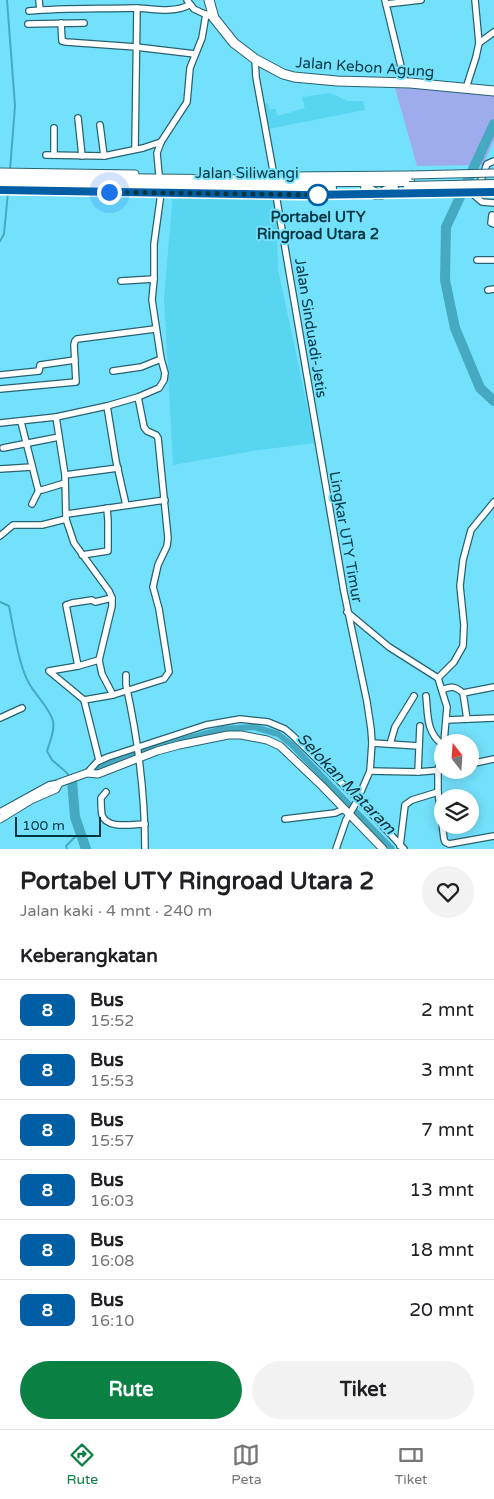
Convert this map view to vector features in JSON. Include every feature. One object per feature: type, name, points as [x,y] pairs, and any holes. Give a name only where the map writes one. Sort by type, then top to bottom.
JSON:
[{"type":"highway","name":"Jalan Siliwangi","points":[[0,178],[32,182],[366,188],[393,188],[410,184],[494,179]]},
{"type":"highway","name":"Jalan Siliwangi","points":[[0,185],[32,182],[382,178],[410,184],[494,185]]},
{"type":"highway","points":[[366,188],[379,194],[393,188]]},
{"type":"main road","name":"Jalan Kebon Agung","points":[[209,0],[210,16],[234,43],[255,59],[283,74],[294,77],[336,81],[405,83],[494,91]]},
{"type":"street","points":[[39,0],[40,10]]},
{"type":"street","points":[[129,0],[129,8]]},
{"type":"street","points":[[405,83],[386,2],[421,0]]},
{"type":"street","points":[[466,88],[479,43],[475,0]]},
{"type":"street","points":[[29,11],[129,8],[176,10],[188,2],[194,9],[210,16],[190,68],[187,102],[161,142],[157,153],[159,174]]},
{"type":"street","points":[[136,150],[137,8]]},
{"type":"street","points":[[28,24],[84,23]]},
{"type":"street","points":[[60,24],[62,41],[66,42],[136,47],[195,54]]},
{"type":"street","points":[[479,43],[494,32]]},
{"type":"street","points":[[255,59],[256,77],[274,176]]},
{"type":"street","points":[[78,118],[82,156]]},
{"type":"street","points":[[100,125],[104,156]]},
{"type":"street","points":[[54,128],[54,155]]},
{"type":"street","points":[[46,155],[104,156],[136,150],[161,142]]},
{"type":"street","points":[[494,161],[487,164],[475,196],[482,202],[494,203]]},
{"type":"street","points":[[0,172],[32,182],[161,193],[276,195],[379,194],[410,184],[494,173]]},
{"type":"street","points":[[0,190],[32,182],[159,174],[382,178]]},
{"type":"street","points":[[410,184],[494,192]]},
{"type":"street","points":[[0,423],[56,417],[107,406],[138,397],[159,388],[162,384],[165,373],[152,305],[154,247],[161,193]]},
{"type":"street","name":"Jalan Sinduadi-Jetis","points":[[276,195],[321,466]]},
{"type":"street","points":[[492,215],[491,223],[494,224]]},
{"type":"street","points":[[477,260],[494,260]]},
{"type":"street","points":[[121,281],[154,279]]},
{"type":"street","points":[[0,389],[76,382],[74,345],[77,339],[156,329]]},
{"type":"street","points":[[113,371],[141,366],[161,359]]},
{"type":"street","points":[[0,375],[39,371],[40,365],[75,360]]},
{"type":"street","points":[[84,700],[127,692],[164,679],[169,672],[159,609],[153,587],[158,565],[168,542],[165,500],[158,438],[156,434],[144,427],[138,397]]},
{"type":"street","points":[[107,406],[126,505]]},
{"type":"street","points":[[56,417],[65,475],[66,516],[74,543],[109,591],[112,598],[112,606],[99,660],[102,674],[113,695]]},
{"type":"street","points":[[21,422],[37,488],[40,490]]},
{"type":"street","points":[[3,448],[59,437]]},
{"type":"street","name":"Lingkar UTY Timur","points":[[321,466],[347,612],[367,702],[372,743],[370,771],[357,801],[348,812],[336,849]]},
{"type":"street","points":[[0,469],[32,467]]},
{"type":"street","points":[[65,475],[118,468]]},
{"type":"street","points":[[32,504],[40,490],[65,483]]},
{"type":"street","points":[[0,536],[13,525],[42,525],[66,516],[165,500]]},
{"type":"street","points":[[445,734],[447,706],[438,678],[454,662],[463,646],[464,625],[460,586],[463,560],[471,530],[492,509],[494,502]]},
{"type":"street","points":[[82,555],[108,551],[107,508]]},
{"type":"street","points":[[78,666],[66,605],[72,602],[92,600],[95,602],[112,598]]},
{"type":"street","name":"Lingkar UTY Timur","points":[[347,612],[389,647],[438,678]]},
{"type":"street","points":[[99,660],[49,671],[84,700],[99,760]]},
{"type":"street","points":[[126,675],[127,692],[138,746],[145,824],[145,849]]},
{"type":"street","points":[[442,690],[452,686],[464,693],[467,719]]},
{"type":"street","points":[[464,693],[494,687]]},
{"type":"street","points":[[390,744],[395,727],[414,696]]},
{"type":"street","points":[[426,696],[429,725],[434,736]]},
{"type":"street","points":[[0,718],[22,708]]},
{"type":"street","points":[[0,819],[59,785],[85,774],[99,760],[138,746],[220,722],[248,718],[268,722],[285,729],[401,847]]},
{"type":"street","points":[[447,720],[494,718]]},
{"type":"street","points":[[418,772],[420,726]]},
{"type":"street","points":[[85,774],[98,774],[139,757],[179,745],[228,735],[256,737],[280,746],[383,849]]},
{"type":"street","points":[[372,743],[419,746]]},
{"type":"street","points":[[479,762],[494,759]]},
{"type":"street","points":[[370,771],[434,771]]},
{"type":"street","points":[[0,812],[45,787],[59,785]]},
{"type":"street","points":[[106,792],[101,798],[104,819],[114,825],[145,824]]},
{"type":"street","points":[[401,847],[405,805],[412,800],[434,793]]},
{"type":"street","points":[[285,819],[348,812]]},
{"type":"street","points":[[443,834],[449,844],[494,836]]},
{"type":"shaded area","points":[[392,77],[494,91],[494,140],[483,165],[417,166]]},
{"type":"shaded area","points":[[330,93],[348,101],[363,101],[365,110],[268,129],[263,104],[268,103],[270,109],[275,109],[278,116],[305,108],[302,97]]},
{"type":"shaded area","points":[[173,193],[276,195],[278,269],[315,443],[253,451],[173,465],[164,298]]},
{"type":"waterway","points":[[7,0],[15,106],[10,170]]},
{"type":"waterway","points":[[494,124],[446,227],[445,280],[455,328],[480,388],[494,401]]},
{"type":"waterway","points":[[0,241],[4,234],[8,192]]},
{"type":"waterway","points":[[0,602],[9,606],[19,657],[26,677],[49,711],[53,721],[53,732],[47,751],[52,760],[69,776]]},
{"type":"waterway","name":"Selokan Mataram","points":[[89,773],[130,754],[223,729],[254,727],[278,734],[292,745],[392,849]]},
{"type":"waterway","points":[[72,781],[75,817],[86,849]]},
{"type":"waterway","points":[[67,849],[66,846],[80,832]]},
{"type":"bus line","name":"8","points":[[0,190],[304,195],[494,192]]},
{"type":"place","name":"Portabel UTY Ringroad Utara 2","points":[[318,195]]},
{"type":"route","points":[[109,192],[318,195]]}]
